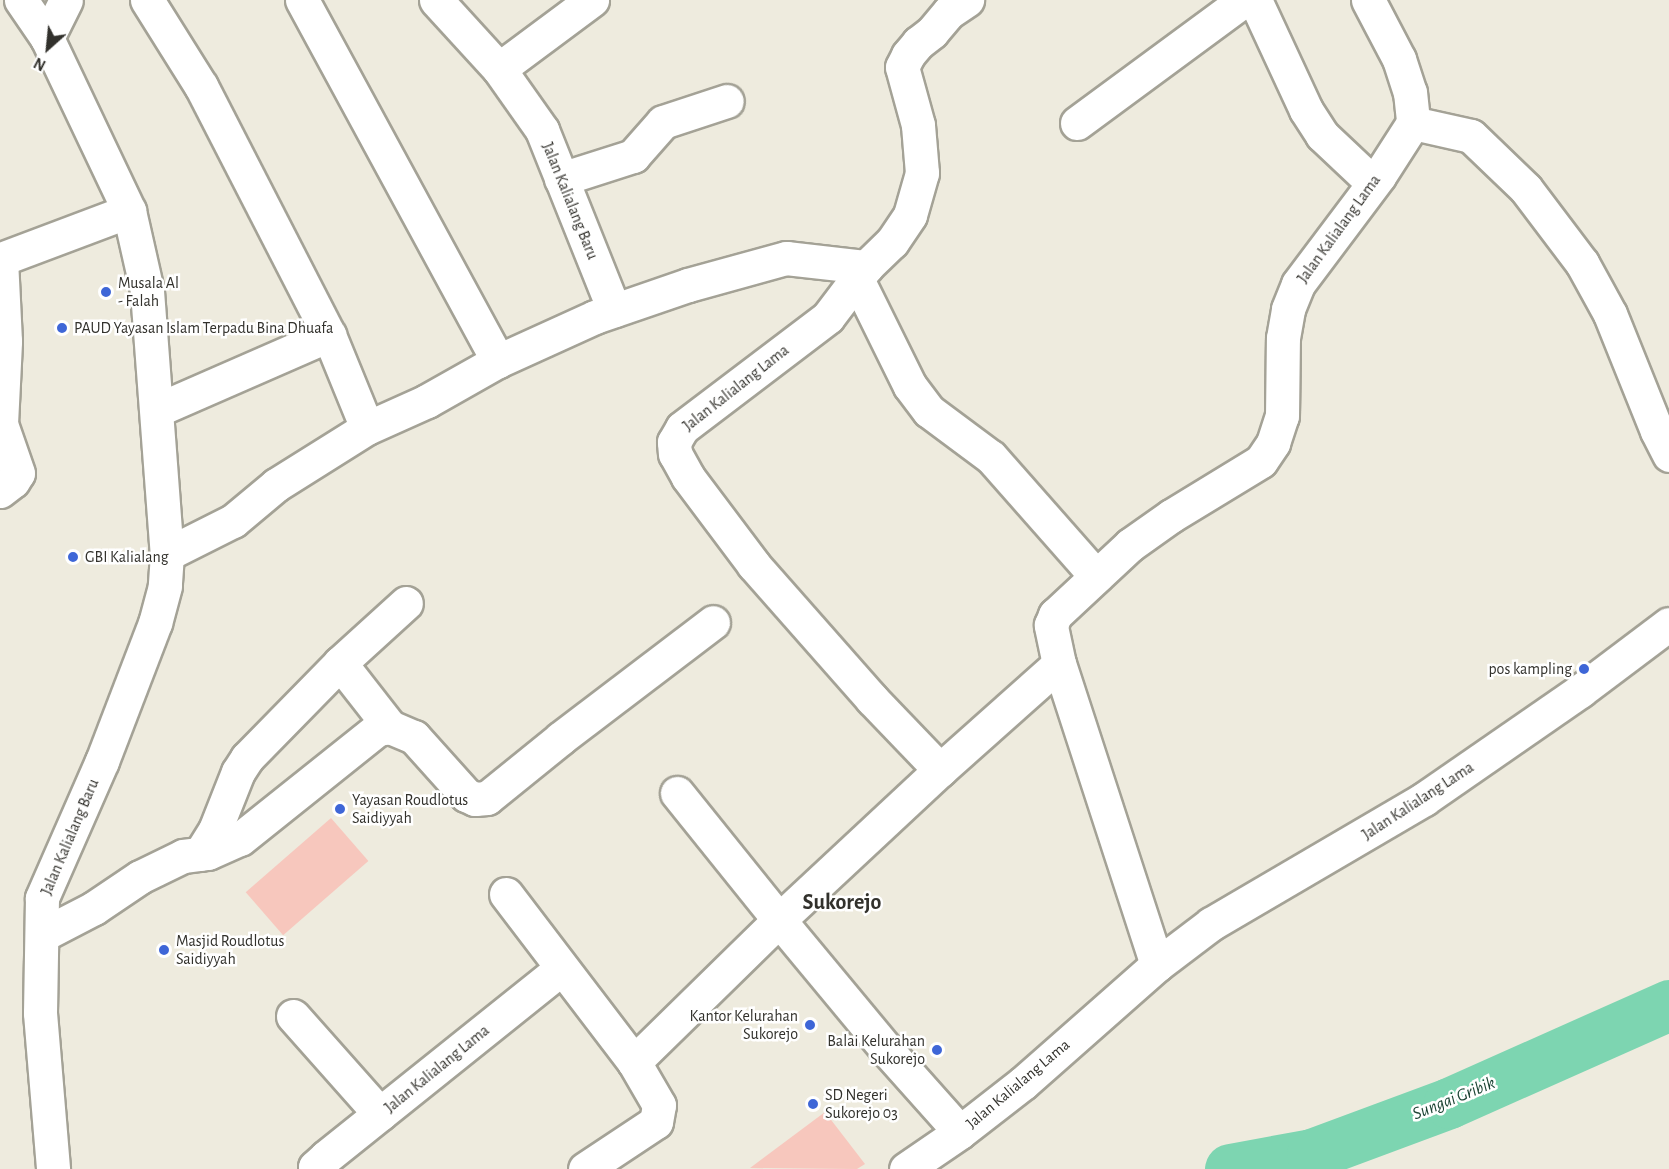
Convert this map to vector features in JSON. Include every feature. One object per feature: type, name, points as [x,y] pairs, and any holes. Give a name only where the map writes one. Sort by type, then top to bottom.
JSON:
[{"type":"street","name":"Jalan Kalialang Baru","points":[[21,0],[47,38],[129,211],[147,291],[167,554],[165,586],[155,623],[102,761],[42,898],[40,1013],[53,1169]]},
{"type":"street","points":[[47,38],[66,0]]},
{"type":"street","points":[[147,0],[201,86],[329,335],[367,428]]},
{"type":"street","points":[[302,0],[498,361]]},
{"type":"street","name":"Jalan Kalialang Baru","points":[[436,0],[499,69],[542,130],[614,310]]},
{"type":"street","points":[[499,69],[592,0]]},
{"type":"street","points":[[1077,123],[1244,0]]},
{"type":"street","points":[[1255,0],[1306,110],[1322,135],[1373,183]]},
{"type":"street","points":[[1368,0],[1399,59],[1422,124],[1471,136],[1526,189],[1582,263],[1610,314],[1665,436]]},
{"type":"street","name":"Jalan Kalialang Lama","points":[[940,770],[872,699],[754,565],[688,477],[675,454],[674,442],[682,428],[828,317],[862,274],[892,242],[910,215],[922,173],[918,125],[902,67],[908,55],[958,6]]},
{"type":"street","points":[[561,179],[633,156],[663,122],[727,101]]},
{"type":"street","name":"Jalan Kalialang Lama","points":[[1157,965],[1059,664],[1051,625],[1055,615],[1130,545],[1171,516],[1261,460],[1273,442],[1282,416],[1283,338],[1288,309],[1298,284],[1373,183],[1422,124]]},
{"type":"street","points":[[0,491],[14,481],[18,473],[1,424],[5,341],[1,260],[129,211]]},
{"type":"street","points":[[167,554],[233,521],[276,485],[367,428],[427,401],[498,361],[614,310],[688,285],[786,258],[862,274],[910,386],[929,411],[991,457],[1095,576]]},
{"type":"street","points":[[157,410],[329,335]]},
{"type":"street","points":[[200,854],[218,824],[238,772],[247,758],[339,663],[406,603]]},
{"type":"street","points":[[339,663],[390,727],[414,737],[466,795],[475,800],[487,798],[561,738],[713,622]]},
{"type":"street","name":"Jalan Kalialang Lama","points":[[906,1169],[960,1132],[1023,1083],[1157,965],[1211,924],[1376,830],[1424,799],[1580,691],[1669,624]]},
{"type":"street","points":[[634,1062],[779,921],[940,770],[1059,664]]},
{"type":"street","points":[[42,934],[94,908],[140,877],[183,856],[214,851],[240,839],[378,729],[390,727]]},
{"type":"street","name":"Jalan Kalialang Lama","points":[[677,793],[779,921],[886,1049],[960,1132]]},
{"type":"street","points":[[506,894],[634,1062],[659,1105],[656,1122],[585,1169]]},
{"type":"street","name":"Jalan Kalialang Lama","points":[[315,1168],[561,969]]},
{"type":"street","points":[[293,1016],[380,1114]]},
{"type":"shaded area","points":[[331,818],[368,861],[283,935],[246,892]]},
{"type":"shaded area","points":[[825,1112],[865,1164],[857,1169],[750,1168]]},
{"type":"waterway","name":"Sungai Gribik","points":[[1230,1169],[1312,1154],[1449,1103],[1669,1005]]},
{"type":"waterway","points":[[1312,1154],[1325,1169]]},
{"type":"place","name":"Musala Al - Falah","points":[[106,292]]},
{"type":"place","name":"PAUD Yayasan Islam Terpadu Bina Dhuafa","points":[[62,328]]},
{"type":"place","name":"GBI Kalialang","points":[[73,557]]},
{"type":"place","name":"pos kampling","points":[[1584,669]]},
{"type":"place","name":"Yayasan Roudlotus Saidiyyah","points":[[340,809]]},
{"type":"place","name":"Masjid Roudlotus Saidiyyah","points":[[164,950]]},
{"type":"place","name":"Kantor Kelurahan Sukorejo","points":[[810,1025]]},
{"type":"place","name":"Balai Kelurahan Sukorejo","points":[[937,1050]]},
{"type":"place","name":"SD Negeri Sukorejo 03","points":[[813,1104]]},
{"type":"district","name":"Sukorejo","points":[[842,903]]}]
